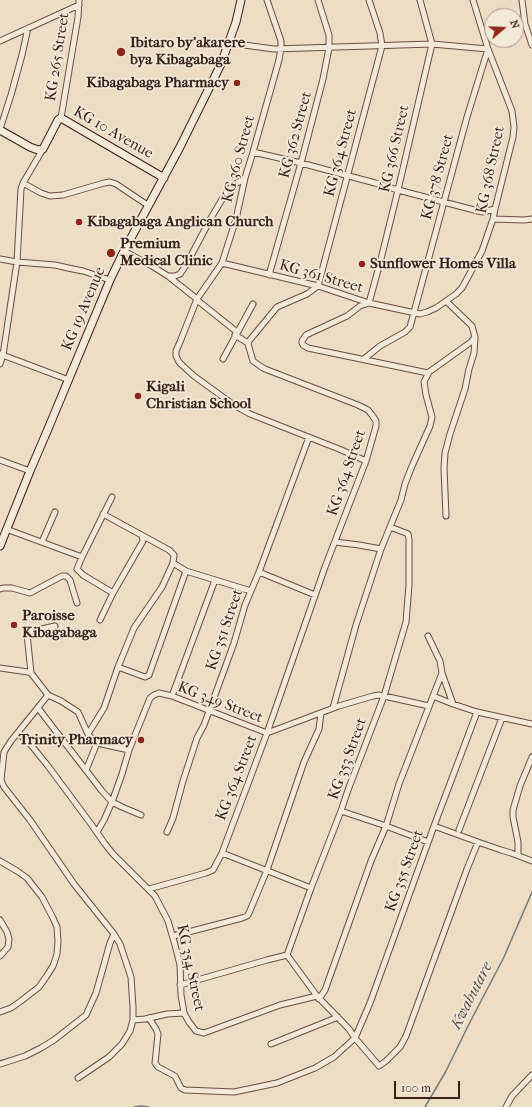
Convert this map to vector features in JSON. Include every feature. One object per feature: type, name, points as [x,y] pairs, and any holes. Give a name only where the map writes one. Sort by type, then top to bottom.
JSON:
[{"type":"main road","name":"KG 19 Avenue","points":[[0,544],[110,280],[164,178],[221,64],[242,0]]},
{"type":"main road","name":"KG 10 Avenue","points":[[42,149],[58,120],[61,118],[164,178]]},
{"type":"main road","points":[[0,130],[30,147],[38,150],[42,149]]},
{"type":"street","name":"KG 360 Street","points":[[267,0],[278,33],[281,48],[245,178],[236,219],[222,263],[197,300],[176,352],[176,356],[194,376],[250,414],[366,461]]},
{"type":"street","name":"KG 362 Street","points":[[270,274],[323,79],[329,48],[329,35],[318,0]]},
{"type":"street","name":"KG 364 Street","points":[[318,286],[382,46],[380,33],[369,0]]},
{"type":"street","name":"KG 366 Street","points":[[369,303],[398,190],[432,44],[420,0]]},
{"type":"street","name":"KG 368 Street","points":[[414,312],[420,314],[427,312],[456,294],[466,282],[482,251],[493,219],[513,137],[514,126],[512,111],[488,49],[473,0]]},
{"type":"street","points":[[522,0],[525,24],[532,45]]},
{"type":"street","points":[[0,41],[79,2]]},
{"type":"street","name":"KG 265 Street","points":[[61,118],[78,17],[79,2]]},
{"type":"street","points":[[0,130],[28,28]]},
{"type":"street","points":[[229,43],[274,49],[432,44],[488,49]]},
{"type":"street","name":"KG 378 Street","points":[[364,359],[380,346],[408,330],[467,117],[488,49]]},
{"type":"street","points":[[0,364],[17,262],[21,189],[42,149]]},
{"type":"street","points":[[253,152],[301,163],[483,212],[495,209]]},
{"type":"street","points":[[168,276],[180,274],[227,191],[245,178]]},
{"type":"street","points":[[23,183],[41,194],[50,196],[63,195],[110,182],[116,184],[149,206]]},
{"type":"street","points":[[493,219],[532,219]]},
{"type":"street","points":[[124,251],[168,276],[248,343],[278,306],[307,294],[318,286]]},
{"type":"street","points":[[0,259],[55,265],[83,271],[110,280]]},
{"type":"street","name":"KG 361 Street","points":[[222,263],[318,286],[369,303],[414,312]]},
{"type":"street","points":[[446,301],[472,326],[475,337],[474,353],[465,389],[452,427],[446,453],[444,468],[446,516]]},
{"type":"street","points":[[369,303],[360,306],[347,316],[306,336],[302,341],[303,345],[308,348],[428,373]]},
{"type":"street","points":[[223,359],[253,304]]},
{"type":"street","points":[[333,708],[356,625],[381,549],[401,500],[412,466],[430,426],[432,417],[424,382],[428,373],[471,342],[475,337]]},
{"type":"street","name":"KG 364 Street","points":[[149,889],[213,870],[222,853],[366,461],[376,426],[376,421],[368,410],[265,370],[253,360],[248,348],[248,343]]},
{"type":"street","points":[[2,354],[69,380]]},
{"type":"street","name":"KG 351 Street","points":[[167,832],[173,818],[197,738],[209,711],[251,591],[309,437]]},
{"type":"street","points":[[0,460],[30,472]]},
{"type":"street","points":[[112,497],[78,567],[79,572],[113,593]]},
{"type":"street","points":[[42,542],[55,512]]},
{"type":"street","points":[[88,734],[104,708],[118,667],[134,628],[162,587],[173,563],[174,555],[169,550],[103,514]]},
{"type":"street","name":"KG 353 Street","points":[[287,955],[384,696],[406,622],[409,585],[409,536],[406,533],[390,527]]},
{"type":"street","points":[[6,529],[82,557]]},
{"type":"street","points":[[100,620],[113,593],[143,541],[142,536]]},
{"type":"street","points":[[335,542],[381,549]]},
{"type":"street","points":[[173,563],[186,571],[251,591]]},
{"type":"street","points":[[118,667],[145,677],[149,675],[186,571]]},
{"type":"street","points":[[259,572],[316,596]]},
{"type":"street","points":[[0,589],[12,588],[30,593],[62,576],[66,576],[70,580],[77,603]]},
{"type":"street","points":[[172,696],[214,580]]},
{"type":"street","points":[[55,626],[28,632],[31,673],[48,695],[78,712],[88,734],[93,740],[97,743],[130,750],[112,802],[97,832]]},
{"type":"street","points":[[428,636],[440,660],[442,673],[453,704]]},
{"type":"street","points":[[0,668],[31,673]]},
{"type":"street","points":[[318,997],[325,990],[371,861],[386,826],[399,784],[422,728],[442,673]]},
{"type":"street","name":"KG 349 Street","points":[[130,750],[150,698],[159,693],[172,696],[267,733]]},
{"type":"street","points":[[48,695],[4,752],[1,776],[2,783],[30,820],[74,884],[114,934],[120,944],[131,977],[134,1007],[133,1020],[126,1038],[109,1057],[78,1078]]},
{"type":"street","points":[[267,733],[333,708],[379,695],[429,706]]},
{"type":"street","points":[[433,696],[477,712],[532,724]]},
{"type":"street","points":[[38,708],[112,802],[141,815]]},
{"type":"street","name":"KG 355 Street","points":[[355,1038],[370,1003],[477,712]]},
{"type":"street","points":[[173,936],[242,918],[247,916],[249,913],[267,870],[297,779],[319,728],[321,713]]},
{"type":"street","points":[[459,830],[502,718]]},
{"type":"street","name":"KG 354 Street","points":[[18,733],[31,745],[48,766],[97,832],[104,844],[155,896],[164,912],[173,936],[180,965],[180,984],[184,1013],[196,1031],[204,1033],[280,1005],[318,997]]},
{"type":"street","points":[[86,770],[97,743]]},
{"type":"street","points":[[518,855],[518,842],[513,810],[520,786],[532,757]]},
{"type":"street","points":[[341,811],[428,842]]},
{"type":"street","points":[[434,826],[532,861]]},
{"type":"street","points":[[180,984],[287,955],[318,997],[349,1029],[379,1066],[400,1047],[406,1036],[478,842]]},
{"type":"street","points":[[222,853],[312,888]]},
{"type":"street","points":[[0,861],[27,878],[42,897],[57,927],[58,941],[53,966],[39,987],[11,1008],[0,1012]]},
{"type":"street","points":[[0,920],[9,939],[8,947],[0,956]]},
{"type":"street","points":[[0,1064],[25,1056],[41,1048],[54,1040],[86,1015],[96,993],[114,934]]},
{"type":"street","points":[[133,1020],[141,1020],[167,1014],[184,1013]]},
{"type":"street","points":[[271,1044],[338,1017]]},
{"type":"street","points":[[149,1018],[158,1034],[155,1063],[158,1067],[175,1076],[181,1088],[185,1090],[234,1092],[277,1083],[315,1068],[334,1057],[355,1038]]},
{"type":"street","points":[[506,1107],[512,1096],[532,1075]]},
{"type":"waterway","name":"Kwabutare","points":[[425,1107],[446,1071],[504,957],[532,892]]},
{"type":"waterway","name":"Kwabutare","points":[[134,1107],[149,1107]]},
{"type":"place","name":"Ibitaro by'akarere bya Kibagabaga","points":[[121,52]]},
{"type":"place","name":"Kibagabaga Pharmacy","points":[[237,83]]},
{"type":"place","name":"Kibagabaga Anglican Church","points":[[79,222]]},
{"type":"place","name":"Premium Medical Clinic","points":[[111,253]]},
{"type":"place","name":"Sunflower Homes Villa","points":[[362,264]]},
{"type":"place","name":"Kigali Christian School","points":[[138,396]]},
{"type":"place","name":"Paroisse Kibagabaga","points":[[14,625]]},
{"type":"place","name":"Trinity Pharmacy","points":[[141,740]]}]
